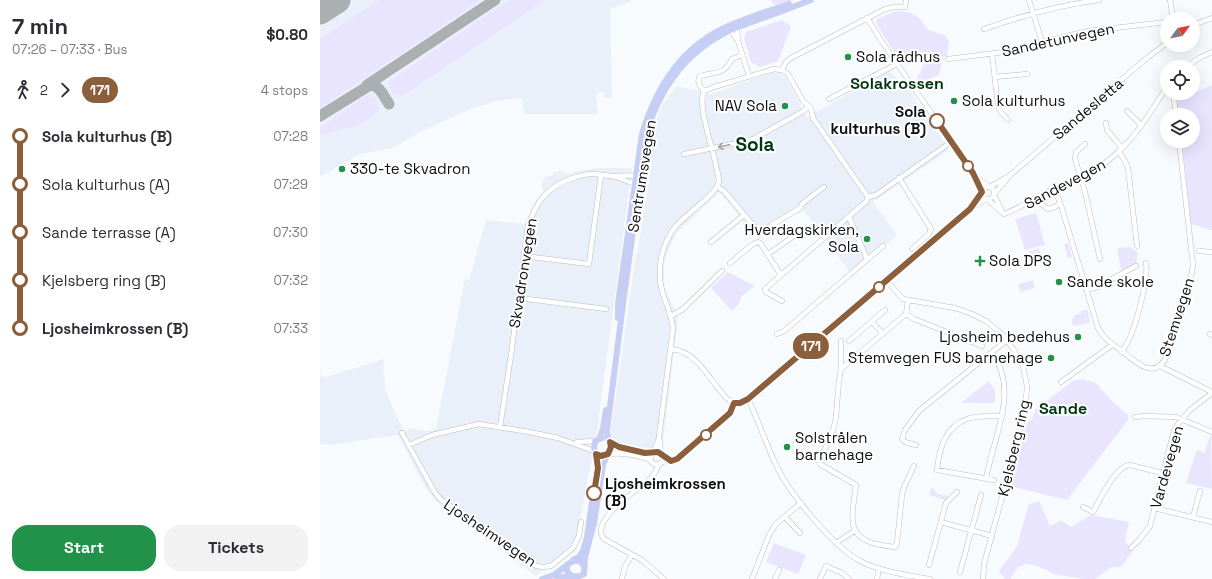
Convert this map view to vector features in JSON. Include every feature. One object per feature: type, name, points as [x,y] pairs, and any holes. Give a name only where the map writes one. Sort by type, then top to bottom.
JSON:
[{"type":"main road","name":"Sentrumsvegen","points":[[573,561],[579,557],[587,537],[598,468],[594,446],[603,429],[619,314],[618,304],[637,180],[646,135],[653,112],[663,90],[696,51],[721,34],[733,28],[802,0]]},
{"type":"main road","name":"Sentrumsvegen","points":[[733,28],[811,0]]},
{"type":"main road","name":"Sentrumsvegen","points":[[584,566],[594,523],[603,465],[611,447],[607,430],[637,180]]},
{"type":"main road","points":[[597,440],[602,438],[609,441]]},
{"type":"main road","points":[[595,452],[601,456],[608,454]]},
{"type":"main road","points":[[542,579],[554,575],[573,561],[580,561],[584,566],[584,576],[579,578],[558,577],[554,575]]},
{"type":"main road","points":[[568,565],[567,572],[574,578]]},
{"type":"street","points":[[782,70],[790,58],[889,8],[905,7],[906,0]]},
{"type":"street","points":[[1029,0],[1042,42]]},
{"type":"street","points":[[984,29],[1070,4],[1099,0]]},
{"type":"street","points":[[1170,0],[1172,12]]},
{"type":"street","points":[[867,18],[897,64],[973,173],[983,196],[1004,214]]},
{"type":"street","points":[[1200,22],[1212,18]]},
{"type":"street","name":"Sandetunvegen","points":[[948,60],[1012,51],[1088,31],[1160,23]]},
{"type":"street","points":[[733,28],[749,76]]},
{"type":"street","name":"Sandesletta","points":[[734,403],[740,403],[748,399],[970,209],[987,199],[991,199],[1009,176],[1160,48]]},
{"type":"street","points":[[1196,60],[1212,52]]},
{"type":"street","points":[[992,54],[998,105],[1000,111],[1008,120]]},
{"type":"street","points":[[704,92],[699,86],[698,82],[700,76],[723,71],[732,59],[742,55]]},
{"type":"street","points":[[829,98],[897,64]]},
{"type":"street","points":[[664,579],[646,564],[603,538],[601,533],[602,524],[620,504],[650,479],[663,459],[660,437],[673,328],[671,316],[663,296],[660,268],[664,249],[670,235],[677,225],[717,187],[719,180],[705,122],[702,99],[704,92],[708,89],[749,76],[774,69],[782,70],[788,74],[801,98],[810,107],[813,118],[868,197]]},
{"type":"street","points":[[995,77],[1027,74]]},
{"type":"street","name":"Sandevegen","points":[[1004,214],[1054,189],[1095,171],[1121,150],[1160,98]]},
{"type":"street","points":[[684,154],[755,138],[810,107]]},
{"type":"street","points":[[1127,111],[1141,125]]},
{"type":"street","name":"Sandevegen","points":[[1106,123],[1107,130],[1121,150]]},
{"type":"street","points":[[868,197],[876,195],[951,142]]},
{"type":"street","points":[[1085,144],[1076,152],[1075,155],[1100,259]]},
{"type":"street","name":"Stemvegen","points":[[1054,189],[1060,202],[1098,328],[1106,340],[1136,364],[1144,368],[1155,368],[1163,363],[1167,355],[1189,290],[1193,265],[1180,148]]},
{"type":"street","points":[[1121,150],[1128,168],[1136,246]]},
{"type":"street","points":[[973,173],[993,189],[1004,214]]},
{"type":"street","name":"Skvadronvegen","points":[[500,427],[528,225],[533,211],[545,194],[558,184],[583,175],[613,176],[637,180]]},
{"type":"street","points":[[524,256],[589,264],[601,175]]},
{"type":"street","name":"Skvadronvegen","points":[[613,176],[637,180]]},
{"type":"street","name":"Sandesletta","points":[[970,209],[984,189],[1009,176]]},
{"type":"street","points":[[900,178],[931,229],[929,234],[912,249]]},
{"type":"street","points":[[717,187],[724,191],[758,231],[800,208],[824,187]]},
{"type":"street","points":[[782,301],[765,290],[866,202],[868,197]]},
{"type":"street","points":[[1032,200],[1048,209],[1055,207],[1060,202]]},
{"type":"street","points":[[711,242],[744,215]]},
{"type":"street","points":[[849,217],[867,259]]},
{"type":"street","points":[[768,254],[800,232]]},
{"type":"street","points":[[730,263],[753,244],[758,242],[768,254],[781,275]]},
{"type":"street","points":[[777,334],[784,331],[883,246]]},
{"type":"street","points":[[1199,251],[1212,252]]},
{"type":"street","points":[[1122,352],[1129,340],[1136,320],[1146,274],[1146,263]]},
{"type":"street","points":[[1086,290],[1097,287],[1136,266]]},
{"type":"street","points":[[671,316],[683,309],[722,271]]},
{"type":"street","points":[[841,369],[906,314],[908,301],[900,297],[886,280]]},
{"type":"street","points":[[519,298],[606,310]]},
{"type":"street","name":"Kjelsberg ring","points":[[908,301],[955,308],[972,314],[992,326],[1007,340],[1023,366],[1027,386],[1027,404],[984,564],[983,579]]},
{"type":"street","points":[[849,341],[885,310]]},
{"type":"street","points":[[906,314],[914,319],[982,346]]},
{"type":"street","points":[[872,322],[882,333]]},
{"type":"street","points":[[916,445],[905,442],[902,439],[905,430],[919,411],[1007,340]]},
{"type":"street","points":[[841,341],[841,369],[834,425],[819,463],[856,485],[852,518],[854,531],[864,540],[877,545],[899,546],[902,495],[904,487],[914,466]]},
{"type":"street","points":[[1061,382],[1112,345]]},
{"type":"street","points":[[608,454],[617,452],[629,454],[651,462],[660,463],[671,461],[680,457],[730,413],[734,403],[729,400],[692,357],[681,351],[671,349]]},
{"type":"street","points":[[986,479],[1005,400],[1005,386],[1001,369],[992,353]]},
{"type":"street","points":[[1162,367],[1212,393]]},
{"type":"street","name":"Vardevegen","points":[[1130,548],[1139,540],[1150,526],[1162,473],[1174,431],[1181,419],[1212,393]]},
{"type":"street","points":[[748,399],[780,472],[801,503],[836,543],[855,558],[879,569],[930,579]]},
{"type":"street","points":[[994,480],[937,470],[941,445],[947,433],[953,427],[967,419],[1001,416]]},
{"type":"street","points":[[1135,417],[1172,416],[1212,432]]},
{"type":"street","points":[[409,445],[432,435],[473,425],[484,424],[530,432],[568,441],[595,452]]},
{"type":"street","name":"Ljosheimvegen","points":[[402,433],[434,491],[440,499],[534,564],[544,567],[553,565],[573,548],[579,536],[581,522]]},
{"type":"street","points":[[655,472],[651,462],[651,455],[660,437]]},
{"type":"street","points":[[568,441],[582,442],[597,440]]},
{"type":"street","points":[[609,441],[627,450],[645,453],[658,452],[671,461]]},
{"type":"street","points":[[1083,507],[1093,512],[1112,480],[1126,466],[1130,465],[1162,473]]},
{"type":"street","points":[[1193,517],[1200,491]]},
{"type":"street","points":[[929,565],[946,503],[957,492]]},
{"type":"street","points":[[960,572],[981,495]]},
{"type":"street","points":[[752,579],[769,534],[776,524],[801,503]]},
{"type":"street","points":[[1154,508],[1212,522]]},
{"type":"street","points":[[785,517],[800,532]]},
{"type":"street","points":[[941,522],[992,536]]},
{"type":"street","points":[[836,543],[854,531]]},
{"type":"street","points":[[622,579],[625,566],[632,555]]},
{"type":"street","points":[[820,579],[826,566],[842,573],[849,579]]},
{"type":"street","points":[[877,579],[879,569]]},
{"type":"street","points":[[775,579],[779,570]]},
{"type":"shaded area","points":[[320,0],[632,0],[610,9],[612,98],[604,98],[604,92],[599,92],[596,95],[598,114],[524,114],[522,98],[496,101],[470,109],[422,131],[393,148],[360,154],[320,177]]},
{"type":"shaded area","points":[[379,0],[481,0],[320,108],[320,39]]},
{"type":"shaded area","points":[[509,0],[545,0],[400,98],[391,92],[388,82]]},
{"type":"shaded area","points":[[770,0],[795,0],[775,5]]},
{"type":"shaded area","points":[[896,11],[911,13],[921,20],[927,29],[946,36],[949,41],[947,56],[901,63],[876,23],[877,19]]},
{"type":"shaded area","points":[[782,20],[790,25],[790,30],[778,61],[760,67],[751,62],[744,39],[746,32]]},
{"type":"shaded area","points":[[942,63],[939,75],[932,78],[928,83],[919,85],[916,81],[924,64]]},
{"type":"shaded area","points":[[889,71],[910,91],[949,150],[873,202],[897,235],[852,275],[804,210],[756,236],[719,192],[677,233],[667,253],[664,263],[664,286],[678,318],[663,442],[648,449],[625,445],[610,437],[636,255],[652,162],[650,146],[651,135],[663,103],[677,86],[711,94],[768,74],[778,72],[785,77],[807,117]]},
{"type":"shaded area","points":[[1212,85],[1212,230],[1191,224],[1183,148],[1200,148],[1200,108],[1178,108],[1176,100],[1200,100],[1200,91]]},
{"type":"shaded area","points":[[369,94],[377,101],[379,111],[357,126],[320,135],[320,127]]},
{"type":"shaded area","points":[[599,168],[632,168],[597,430],[576,540],[536,576],[436,501],[425,487],[398,435],[330,445],[320,444],[320,375],[324,378],[383,359],[385,390],[404,432],[411,428],[425,431],[436,429],[464,283],[466,280],[469,280],[486,220],[526,224],[531,209],[536,200],[543,193],[541,186],[545,177],[554,174],[553,172],[561,171],[567,174]]},
{"type":"shaded area","points":[[1036,213],[1045,245],[1025,250],[1015,219]]},
{"type":"shaded area","points":[[1068,243],[1072,257],[1068,258],[1064,244]]},
{"type":"shaded area","points":[[1130,247],[1137,252],[1135,266],[1123,271],[1121,270],[1117,248]]},
{"type":"shaded area","points":[[1039,248],[1041,254],[1031,257],[1029,251]]},
{"type":"shaded area","points":[[728,272],[755,286],[742,296],[739,304],[732,311],[711,288]]},
{"type":"shaded area","points":[[1033,280],[1035,288],[1020,292],[1018,284]]},
{"type":"shaded area","points":[[1088,310],[1090,323],[1073,326],[1072,319],[1076,315],[1081,314],[1081,311]]},
{"type":"shaded area","points":[[1083,379],[1096,383],[1111,400],[1128,415],[1128,420],[1067,500],[1010,486],[1027,423],[1032,419],[1036,409],[1073,381]]},
{"type":"shaded area","points":[[988,381],[995,390],[995,403],[961,403]]},
{"type":"shaded area","points":[[1211,434],[1212,489],[1186,483],[1197,450],[1204,453]]},
{"type":"shaded area","points":[[931,488],[934,489],[936,493],[944,496],[946,495],[948,497],[945,500],[930,495]]},
{"type":"shaded area","points":[[1039,501],[1050,526],[1061,520],[1071,527],[1091,515],[1129,522],[1125,541],[1133,551],[1121,567],[1111,567],[1095,579],[1084,579],[1053,574],[1034,565],[1026,564],[1018,567],[1010,579],[1005,579],[999,571],[1017,546],[1029,504]]},
{"type":"shaded area","points":[[774,543],[806,555],[798,574],[766,562]]},
{"type":"taxiway","points":[[367,85],[495,0]]},
{"type":"taxiway","points":[[320,116],[370,85],[379,89],[389,104]]},
{"type":"runway","points":[[320,11],[337,0]]},
{"type":"bus line","name":"171","points":[[594,493],[598,468],[596,454],[604,456],[608,454],[611,450],[610,442],[627,450],[645,453],[658,452],[671,461],[677,459],[730,413],[734,403],[737,404],[748,399],[788,364],[839,323],[886,280],[970,209],[982,193],[979,183],[937,121]]},
{"type":"place","name":"Sola rådhus","points":[[848,57]]},
{"type":"place","name":"Sola kulturhus","points":[[954,101]]},
{"type":"place","name":"NAV Sola","points":[[785,106]]},
{"type":"place","name":"Sola kulturhus (B)","points":[[937,121]]},
{"type":"place","name":"330-te Skvadron","points":[[342,169]]},
{"type":"place","name":"Hverdagskirken, Sola","points":[[867,239]]},
{"type":"place","name":"Sola DPS","points":[[980,261]]},
{"type":"place","name":"Sande skole","points":[[1059,282]]},
{"type":"place","name":"Ljosheim bedehus","points":[[1078,337]]},
{"type":"place","name":"Stemvegen FUS barnehage","points":[[1051,358]]},
{"type":"place","name":"Solstrålen barnehage","points":[[787,447]]},
{"type":"place","name":"Ljosheimkrossen (B)","points":[[594,493]]},
{"type":"district","name":"Solakrossen","points":[[897,83]]},
{"type":"district","name":"Sola","points":[[755,144]]},
{"type":"district","name":"Sande","points":[[1063,408]]}]
